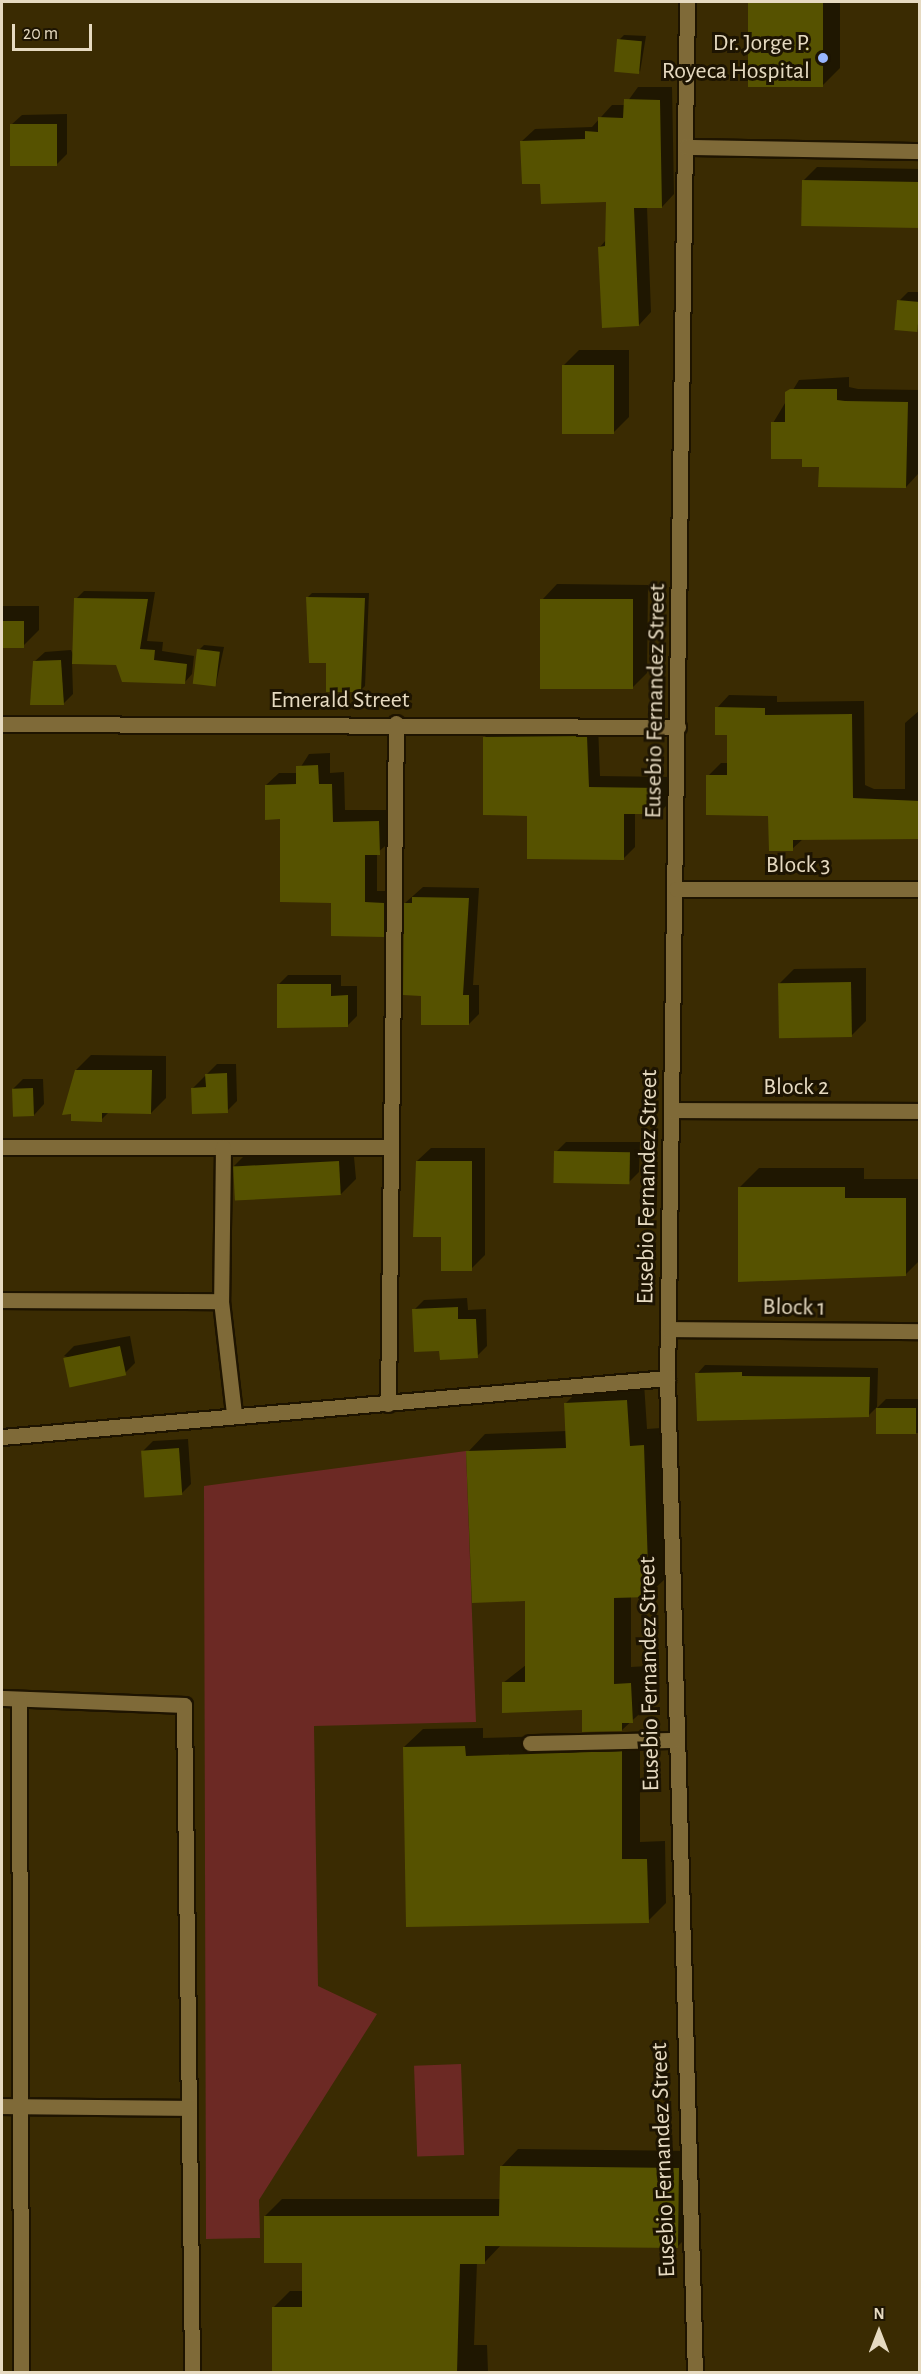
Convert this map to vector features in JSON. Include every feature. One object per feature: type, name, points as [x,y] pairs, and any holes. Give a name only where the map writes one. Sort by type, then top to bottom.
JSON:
[{"type":"street","name":"Eusebio Fernandez Street","points":[[687,2],[676,889],[667,1378],[674,1740],[695,2373]]},
{"type":"street","points":[[686,147],[920,151]]},
{"type":"street","points":[[388,1404],[388,1148],[396,723]]},
{"type":"street","name":"Emerald Street","points":[[2,724],[396,723],[678,727]]},
{"type":"street","name":"Block 3","points":[[676,889],[920,889]]},
{"type":"street","name":"Block 2","points":[[672,1110],[920,1111]]},
{"type":"street","points":[[2,1147],[388,1148]]},
{"type":"street","points":[[223,1147],[221,1301],[234,1414]]},
{"type":"street","points":[[2,1300],[221,1301]]},
{"type":"street","name":"Block 1","points":[[668,1329],[920,1331]]},
{"type":"street","points":[[2,1437],[234,1414],[388,1404],[667,1378]]},
{"type":"street","points":[[2,1698],[184,1705],[192,2373]]},
{"type":"street","points":[[19,1699],[21,2373]]},
{"type":"street","points":[[530,1743],[674,1740]]},
{"type":"street","points":[[2,2106],[189,2108]]},
{"type":"shaded area","points":[[466,1451],[476,1722],[314,1726],[318,1986],[377,2014],[259,2200],[260,2238],[206,2239],[204,1486]]},
{"type":"shaded area","points":[[461,2064],[464,2155],[417,2157],[414,2066]]},
{"type":"building","points":[[748,2],[823,2],[823,87],[748,87]]},
{"type":"building","points":[[617,39],[642,41],[639,74],[614,72]]},
{"type":"building","points":[[624,99],[660,100],[662,208],[634,208],[639,326],[602,328],[598,247],[605,246],[606,202],[541,204],[540,184],[522,184],[520,141],[585,139],[585,131],[598,132],[598,117],[623,118]]},
{"type":"building","points":[[10,124],[57,124],[57,166],[10,166]]},
{"type":"building","points":[[802,180],[920,182],[919,228],[801,226]]},
{"type":"building","points":[[897,300],[920,302],[917,332],[894,330]]},
{"type":"building","points":[[562,365],[614,365],[614,434],[562,434]]},
{"type":"building","points":[[790,389],[837,389],[837,400],[845,401],[908,402],[906,488],[818,487],[819,467],[802,467],[802,459],[771,459],[771,422],[785,422],[785,392]]},
{"type":"building","points":[[306,597],[365,598],[361,692],[326,692],[326,663],[309,663]]},
{"type":"building","points":[[74,598],[148,599],[140,649],[155,650],[154,660],[187,664],[185,684],[122,682],[116,665],[72,664]]},
{"type":"building","points":[[540,599],[633,599],[633,689],[540,689]]},
{"type":"building","points":[[2,621],[24,621],[24,648],[2,648]]},
{"type":"building","points":[[197,649],[220,652],[216,687],[193,684]]},
{"type":"building","points":[[61,660],[64,705],[30,705],[33,661]]},
{"type":"building","points":[[715,707],[765,708],[765,715],[852,714],[853,798],[920,801],[920,839],[793,840],[793,851],[769,851],[768,816],[706,815],[706,775],[727,775],[727,735],[715,735]]},
{"type":"building","points":[[587,736],[589,787],[660,788],[660,814],[624,814],[624,860],[527,859],[527,816],[483,815],[483,737]]},
{"type":"building","points":[[318,765],[319,784],[332,784],[333,822],[379,821],[380,855],[365,855],[365,902],[384,903],[384,937],[331,936],[331,903],[280,902],[280,819],[265,820],[265,785],[296,784],[296,766]]},
{"type":"building","points":[[412,897],[469,898],[463,995],[469,995],[469,1025],[421,1025],[421,996],[403,995],[404,903],[412,903]]},
{"type":"building","points":[[851,982],[852,1037],[779,1038],[778,983]]},
{"type":"building","points":[[277,984],[331,984],[331,996],[348,995],[348,1027],[277,1028]]},
{"type":"building","points":[[75,1070],[152,1070],[151,1114],[102,1113],[102,1122],[71,1121],[71,1114],[62,1115]]},
{"type":"building","points":[[227,1073],[228,1113],[192,1114],[191,1088],[206,1087],[205,1074]]},
{"type":"building","points":[[33,1088],[34,1116],[13,1117],[12,1089]]},
{"type":"building","points":[[554,1151],[630,1152],[629,1184],[553,1183]]},
{"type":"building","points":[[339,1161],[341,1195],[235,1201],[233,1167]]},
{"type":"building","points":[[416,1161],[472,1161],[472,1271],[441,1271],[441,1237],[413,1237]]},
{"type":"building","points":[[738,1187],[845,1187],[845,1198],[906,1198],[906,1276],[738,1282]]},
{"type":"building","points":[[458,1307],[458,1319],[476,1319],[478,1358],[440,1360],[439,1351],[414,1352],[412,1309]]},
{"type":"building","points":[[120,1346],[126,1375],[70,1387],[63,1358]]},
{"type":"building","points":[[742,1372],[742,1376],[870,1377],[869,1417],[697,1421],[695,1373]]},
{"type":"building","points":[[627,1400],[630,1446],[644,1445],[649,1597],[614,1598],[614,1684],[631,1683],[633,1723],[622,1723],[622,1731],[582,1732],[582,1710],[502,1713],[502,1682],[525,1682],[525,1601],[472,1603],[466,1451],[566,1448],[564,1403]]},
{"type":"building","points":[[876,1408],[916,1408],[916,1434],[876,1434]]},
{"type":"building","points":[[179,1448],[182,1495],[144,1498],[141,1451]]},
{"type":"building","points":[[465,1746],[466,1756],[622,1751],[622,1859],[647,1859],[649,1923],[406,1927],[403,1747]]},
{"type":"building","points":[[500,2166],[679,2168],[678,2248],[485,2246],[485,2264],[460,2264],[457,2373],[272,2373],[272,2307],[302,2307],[302,2263],[264,2263],[264,2216],[499,2216]]},
{"type":"place","name":"Dr. Jorge P. Royeca Hospital","points":[[823,58]]}]
